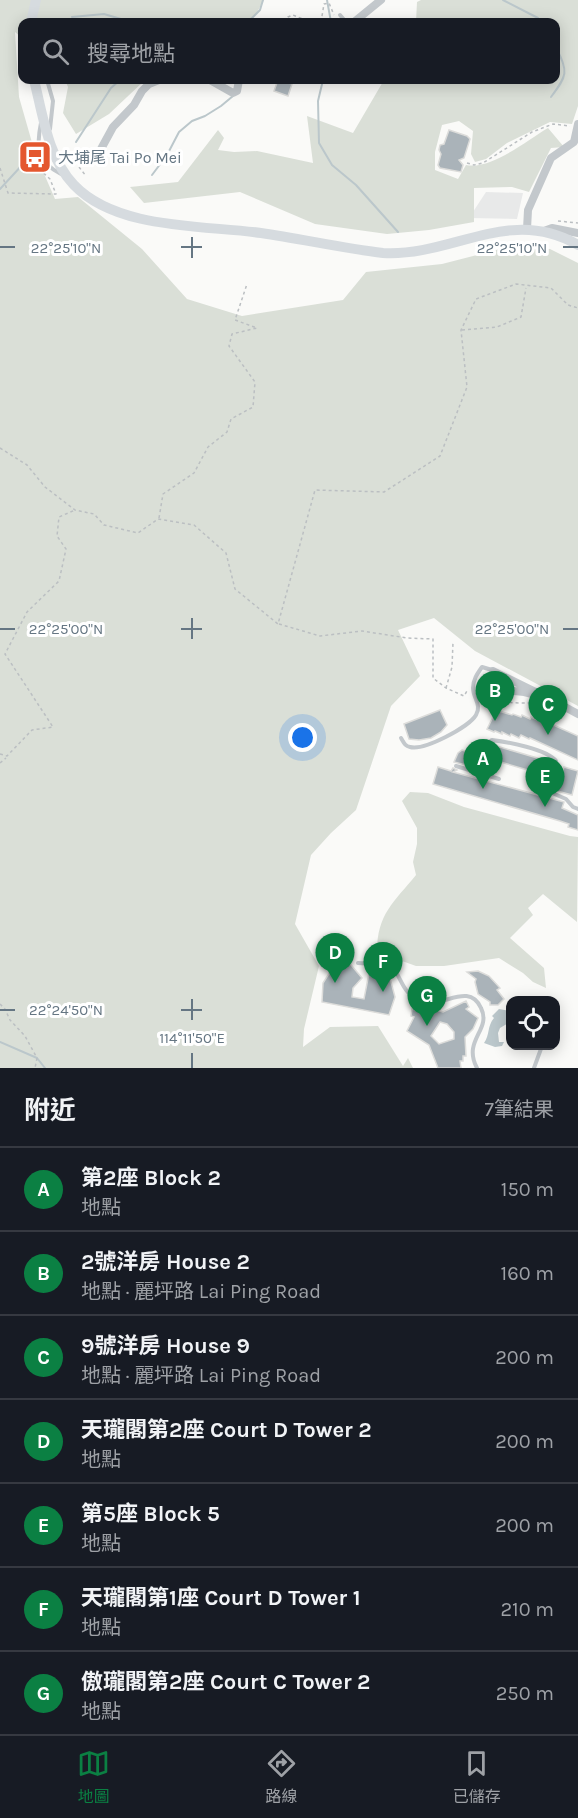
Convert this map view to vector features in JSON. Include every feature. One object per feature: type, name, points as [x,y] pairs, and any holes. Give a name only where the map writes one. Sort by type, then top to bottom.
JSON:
[{"type":"main road","points":[[32,18],[36,0]]},
{"type":"main road","points":[[35,84],[56,159],[67,177],[87,197],[136,218],[265,234],[375,252],[411,253],[499,231],[527,229],[559,236],[578,245]]},
{"type":"street","points":[[359,18],[381,0]]},
{"type":"street","points":[[56,159],[72,157],[84,159],[96,156],[113,127],[134,105],[142,91],[153,84]]},
{"type":"street","points":[[217,84],[232,93],[237,91],[238,84]]},
{"type":"street","points":[[527,229],[528,210],[546,168],[551,159],[574,142],[577,125]]},
{"type":"street","points":[[543,232],[552,228],[578,233]]},
{"type":"street","points":[[552,700],[523,692],[506,692],[497,688],[491,685],[493,671],[552,700],[578,714]]},
{"type":"lane","points":[[47,84],[53,101],[48,135]]},
{"type":"lane","points":[[43,114],[39,133],[40,154],[44,164],[67,177]]},
{"type":"lane","points":[[401,738],[405,745],[413,748],[424,747],[469,723],[478,712],[472,687],[475,678],[482,667],[493,671]]},
{"type":"lane","points":[[477,773],[487,742],[495,740],[514,744],[545,753],[556,759],[550,791]]},
{"type":"lane","points":[[456,766],[499,779]]},
{"type":"lane","points":[[530,785],[550,791],[553,795],[566,799],[578,809]]},
{"type":"lane","points":[[358,963],[391,967],[406,991],[421,1001],[440,1003],[461,995],[468,995],[478,1002],[484,1018],[473,1045],[472,1057],[477,1068]]},
{"type":"lane","points":[[534,1068],[541,1050]]},
{"type":"path","points":[[322,18],[324,4],[329,3],[333,16],[337,12],[340,15]]},
{"type":"path","points":[[467,163],[474,165],[483,163],[532,132],[553,124],[577,125]]},
{"type":"path","points":[[0,168],[8,194],[56,194],[50,179],[36,166]]},
{"type":"path","points":[[555,220],[578,223]]},
{"type":"path","points":[[0,448],[27,465],[45,487],[75,510],[94,514],[104,525],[138,533],[158,519],[163,494],[194,473],[208,447],[227,432],[231,419],[254,407],[255,382],[230,346],[232,334],[257,328],[235,320],[247,284]]},
{"type":"path","points":[[278,624],[315,490],[384,492],[440,456],[467,387],[461,330],[476,299],[516,284],[526,287],[551,288],[568,305],[578,308]]},
{"type":"path","points":[[461,330],[497,327],[521,317],[526,287]]},
{"type":"path","points":[[0,763],[32,730],[53,727],[5,654],[27,612],[59,581],[66,549],[57,536],[59,517],[75,510]]},
{"type":"path","points":[[158,519],[194,525],[226,553],[235,589],[278,624],[320,636],[362,632],[433,639],[433,678],[446,688],[464,696]]},
{"type":"path","points":[[446,688],[452,667],[453,642]]},
{"type":"path","points":[[0,754],[7,756]]},
{"type":"path","points":[[0,1004],[5,1009],[9,1020],[26,1036],[38,1058],[35,1068]]},
{"type":"shaded area","points":[[0,0],[264,0],[251,18],[18,18],[18,35],[15,32],[19,97],[35,153],[55,199],[78,197],[142,249],[187,299],[242,316],[343,300],[366,272],[442,264],[512,246],[550,249],[578,263],[578,706],[475,651],[434,618],[398,630],[420,676],[391,706],[356,810],[311,855],[295,924],[319,966],[304,1029],[303,1047],[330,1027],[378,1026],[403,1066],[408,1058],[413,1068],[0,1068]]},
{"type":"shaded area","points":[[421,0],[578,0],[578,106],[572,124],[550,122],[507,143],[486,159],[475,162],[471,154],[473,131],[459,121],[442,125],[435,152],[435,170],[458,179],[466,165],[476,165],[497,159],[548,128],[564,147],[551,148],[529,192],[512,187],[474,188],[474,222],[387,234],[315,224],[240,192],[144,203],[130,187],[178,182],[218,130],[224,138],[218,150],[257,151],[313,163],[307,116],[353,133],[382,84],[560,84],[560,18],[416,18],[417,2]]},
{"type":"shaded area","points":[[67,84],[141,84],[109,114],[76,134],[63,113]]},
{"type":"shaded area","points":[[486,192],[523,193],[517,219],[469,218]]},
{"type":"shaded area","points":[[410,792],[428,793],[464,807],[578,837],[577,922],[543,894],[528,908],[533,915],[510,938],[544,968],[546,988],[533,982],[499,958],[444,966],[416,966],[377,952],[380,928],[388,909],[416,875],[413,862],[417,844],[417,828],[402,801]]},
{"type":"shaded area","points":[[499,1009],[506,1010],[506,1024],[500,1028],[498,1033],[499,1042],[504,1042],[502,1046],[495,1047],[484,1043],[494,1018],[492,1016]]},
{"type":"building","points":[[277,84],[292,84],[288,96],[274,91]]},
{"type":"building","points":[[449,130],[470,139],[464,158],[459,160],[463,165],[461,172],[440,168],[438,165],[441,154],[440,145],[444,144]]},
{"type":"building","points":[[440,710],[447,725],[441,732],[431,738],[409,739],[404,724]]},
{"type":"building","points":[[499,711],[540,721],[540,719],[578,736],[578,760],[530,738],[521,735],[519,738],[487,729],[495,713],[498,714]]},
{"type":"building","points":[[493,745],[551,762],[548,776],[487,758]]},
{"type":"building","points":[[462,750],[478,755],[475,763],[470,766],[454,762]]},
{"type":"building","points":[[438,767],[451,771],[453,768],[457,770],[453,772],[564,802],[562,808],[578,815],[578,830],[560,821],[433,784]]},
{"type":"building","points":[[564,767],[578,771],[572,795],[557,791]]},
{"type":"building","points":[[347,960],[362,978],[353,988],[352,997],[364,999],[370,968],[374,971],[378,968],[383,969],[386,977],[390,978],[395,997],[389,1015],[322,1002],[323,983],[330,972],[336,967],[343,966]]},
{"type":"building","points":[[478,971],[489,976],[500,988],[497,990],[504,999],[498,1005],[490,1005],[490,1002],[478,994],[476,979],[467,972]]},
{"type":"building","points":[[466,1001],[469,1007],[466,1009],[478,1018],[473,1029],[465,1037],[466,1056],[463,1056],[463,1061],[460,1061],[461,1068],[438,1068],[429,1045],[407,1031],[414,1017],[411,1016],[412,1009],[420,1011],[425,1007],[443,1012]],"holes":[[[440,1022],[447,1024],[454,1032],[454,1039],[439,1044],[431,1036]]]},
{"type":"waterway","points":[[252,18],[260,10],[263,0]]},
{"type":"waterway","points":[[327,0],[330,18]]},
{"type":"waterway","points":[[503,0],[538,18]]},
{"type":"waterway","points":[[72,17],[104,14],[118,18]]},
{"type":"waterway","points":[[560,56],[564,73],[560,84]]},
{"type":"waterway","points":[[76,142],[116,84]]},
{"type":"waterway","points":[[322,84],[318,101],[319,143],[332,165],[356,185],[398,232]]},
{"type":"waterway","points":[[551,97],[560,84]]},
{"type":"waterway","points":[[152,175],[167,155],[179,132],[192,121],[205,116],[233,96]]},
{"type":"waterway","points":[[0,189],[24,163],[31,161]]},
{"type":"waterway","points":[[0,1042],[37,1058],[45,1068]]},
{"type":"place","name":"大埔尾 Tai Po Mei","points":[[35,157]]},
{"type":"place","name":"2號洋房 House 2","points":[[495,721]]},
{"type":"place","name":"9號洋房 House 9","points":[[548,735]]},
{"type":"place","name":"第2座 Block 2","points":[[483,789]]},
{"type":"place","name":"第5座 Block 5","points":[[545,807]]},
{"type":"place","name":"天瓏閣第2座 Court D Tower 2","points":[[335,983]]},
{"type":"place","name":"天瓏閣第1座 Court D Tower 1","points":[[383,992]]},
{"type":"place","name":"傲瓏閣第2座 Court C Tower 2","points":[[427,1026]]}]
